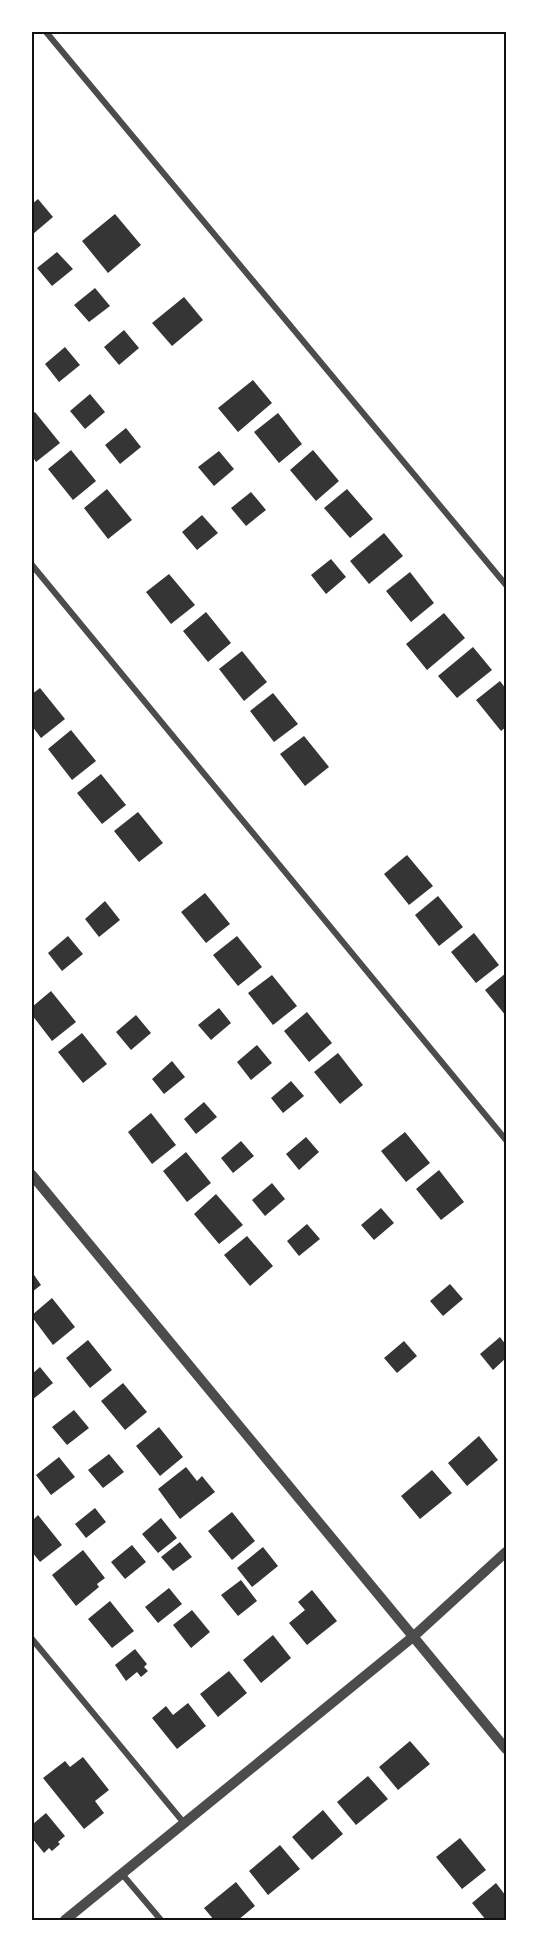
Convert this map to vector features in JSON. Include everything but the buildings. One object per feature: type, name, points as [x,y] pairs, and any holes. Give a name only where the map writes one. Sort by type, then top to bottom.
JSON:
[{"type":"street","points":[[46,32],[507,585]]},
{"type":"street","points":[[32,565],[507,1140]]},
{"type":"street","points":[[32,1175],[507,1749]]},
{"type":"street","points":[[65,1920],[414,1636],[507,1552]]},
{"type":"street","points":[[32,1639],[184,1823]]},
{"type":"street","points":[[122,1874],[161,1920]]}]
